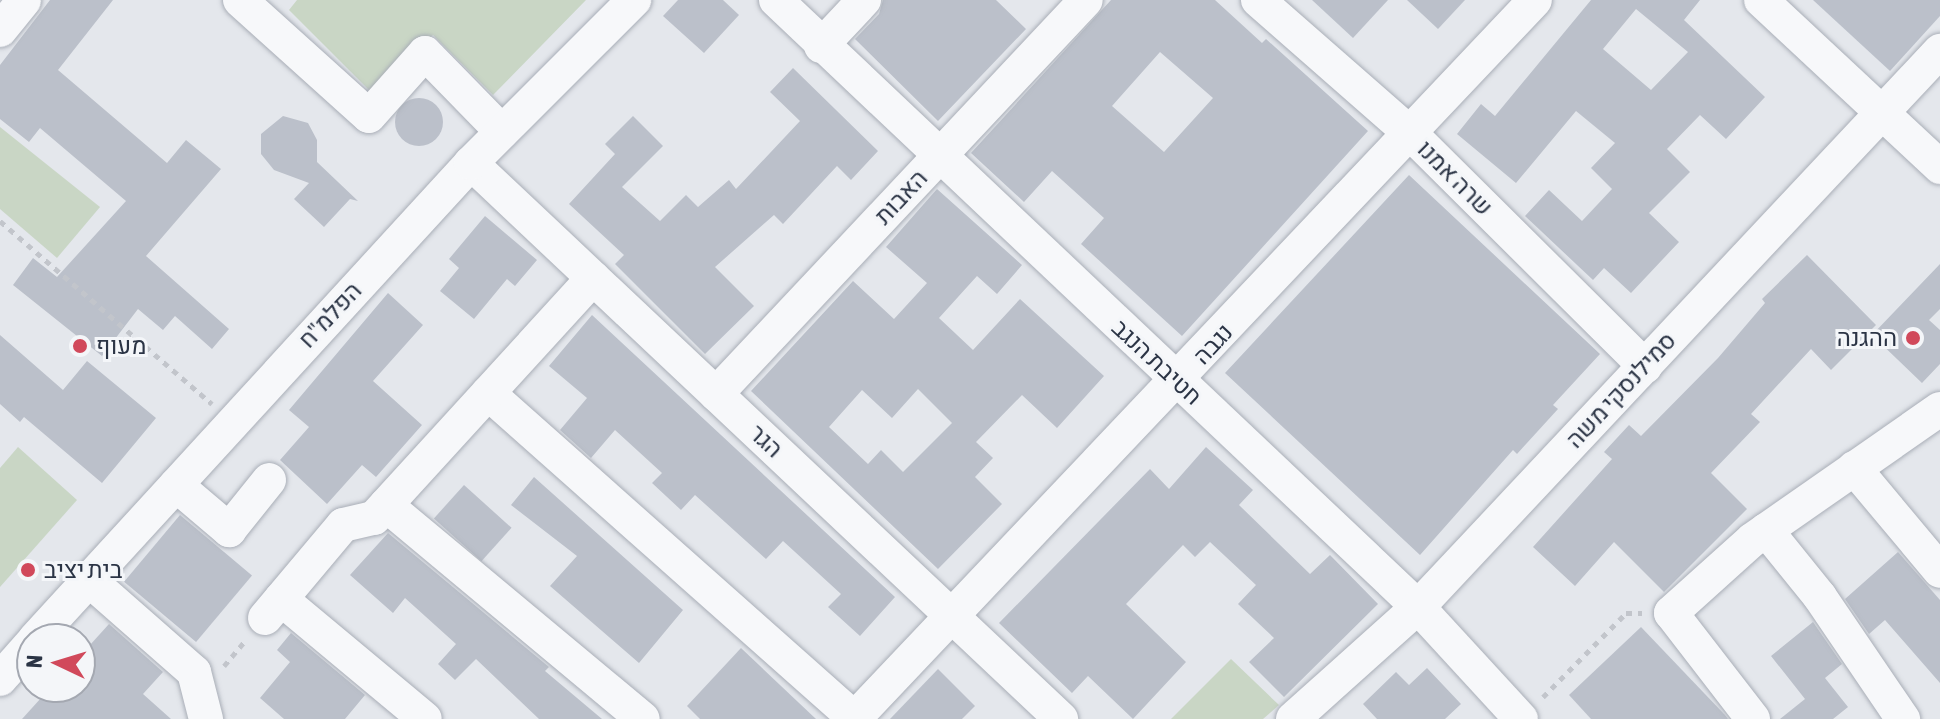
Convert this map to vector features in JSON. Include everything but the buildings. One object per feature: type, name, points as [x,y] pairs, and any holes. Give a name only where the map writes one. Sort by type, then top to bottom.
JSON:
[{"type":"street","points":[[0,30],[24,0]]},
{"type":"street","points":[[240,0],[369,116],[425,53],[502,132]]},
{"type":"street","name":"הפלמ\"ח","points":[[50,623],[231,421],[471,163],[634,0]]},
{"type":"street","points":[[821,46],[864,0]]},
{"type":"street","name":"האבות","points":[[716,394],[1086,0]]},
{"type":"street","name":"שרה אמנו","points":[[1258,0],[1411,134],[1645,366]]},
{"type":"street","name":"נגבה","points":[[854,719],[1178,382],[1535,0]]},
{"type":"street","points":[[1761,0],[1940,167]]},
{"type":"street","name":"חטיבת הנגב","points":[[775,4],[1418,607],[1521,719]]},
{"type":"street","name":"סמילנסקי משה","points":[[1301,717],[1418,607],[1940,51]]},
{"type":"street","name":"הגר","points":[[471,163],[1061,719]]},
{"type":"street","points":[[425,719],[273,608],[343,525],[374,518],[593,278]]},
{"type":"street","points":[[488,393],[854,719]]},
{"type":"street","points":[[1753,719],[1671,613],[1766,530],[1940,409]]},
{"type":"street","points":[[1854,468],[1940,571]]},
{"type":"street","points":[[176,485],[229,530],[269,480]]},
{"type":"street","points":[[386,505],[643,719]]},
{"type":"street","points":[[1766,530],[1820,597],[1903,719]]},
{"type":"street","points":[[88,579],[194,672],[203,707]]},
{"type":"street","name":"הפלמ\"ח","points":[[0,679],[16,661]]},
{"type":"path","points":[[0,221],[231,421]]},
{"type":"path","points":[[203,707],[273,608]]},
{"type":"path","points":[[1521,719],[1626,613],[1671,613]]},
{"type":"green space","points":[[297,0],[586,0],[493,95],[433,35],[373,94],[289,10]]},
{"type":"green space","points":[[0,127],[100,207],[57,258],[0,209]]},
{"type":"green space","points":[[18,447],[77,500],[0,587],[0,468]]},
{"type":"green space","points":[[1231,659],[1279,705],[1263,719],[1171,719]]},
{"type":"place","name":"ההגנה","points":[[1913,338]]},
{"type":"place","name":"מעוף","points":[[80,346]]},
{"type":"place","name":"בית יציב","points":[[28,570]]}]
